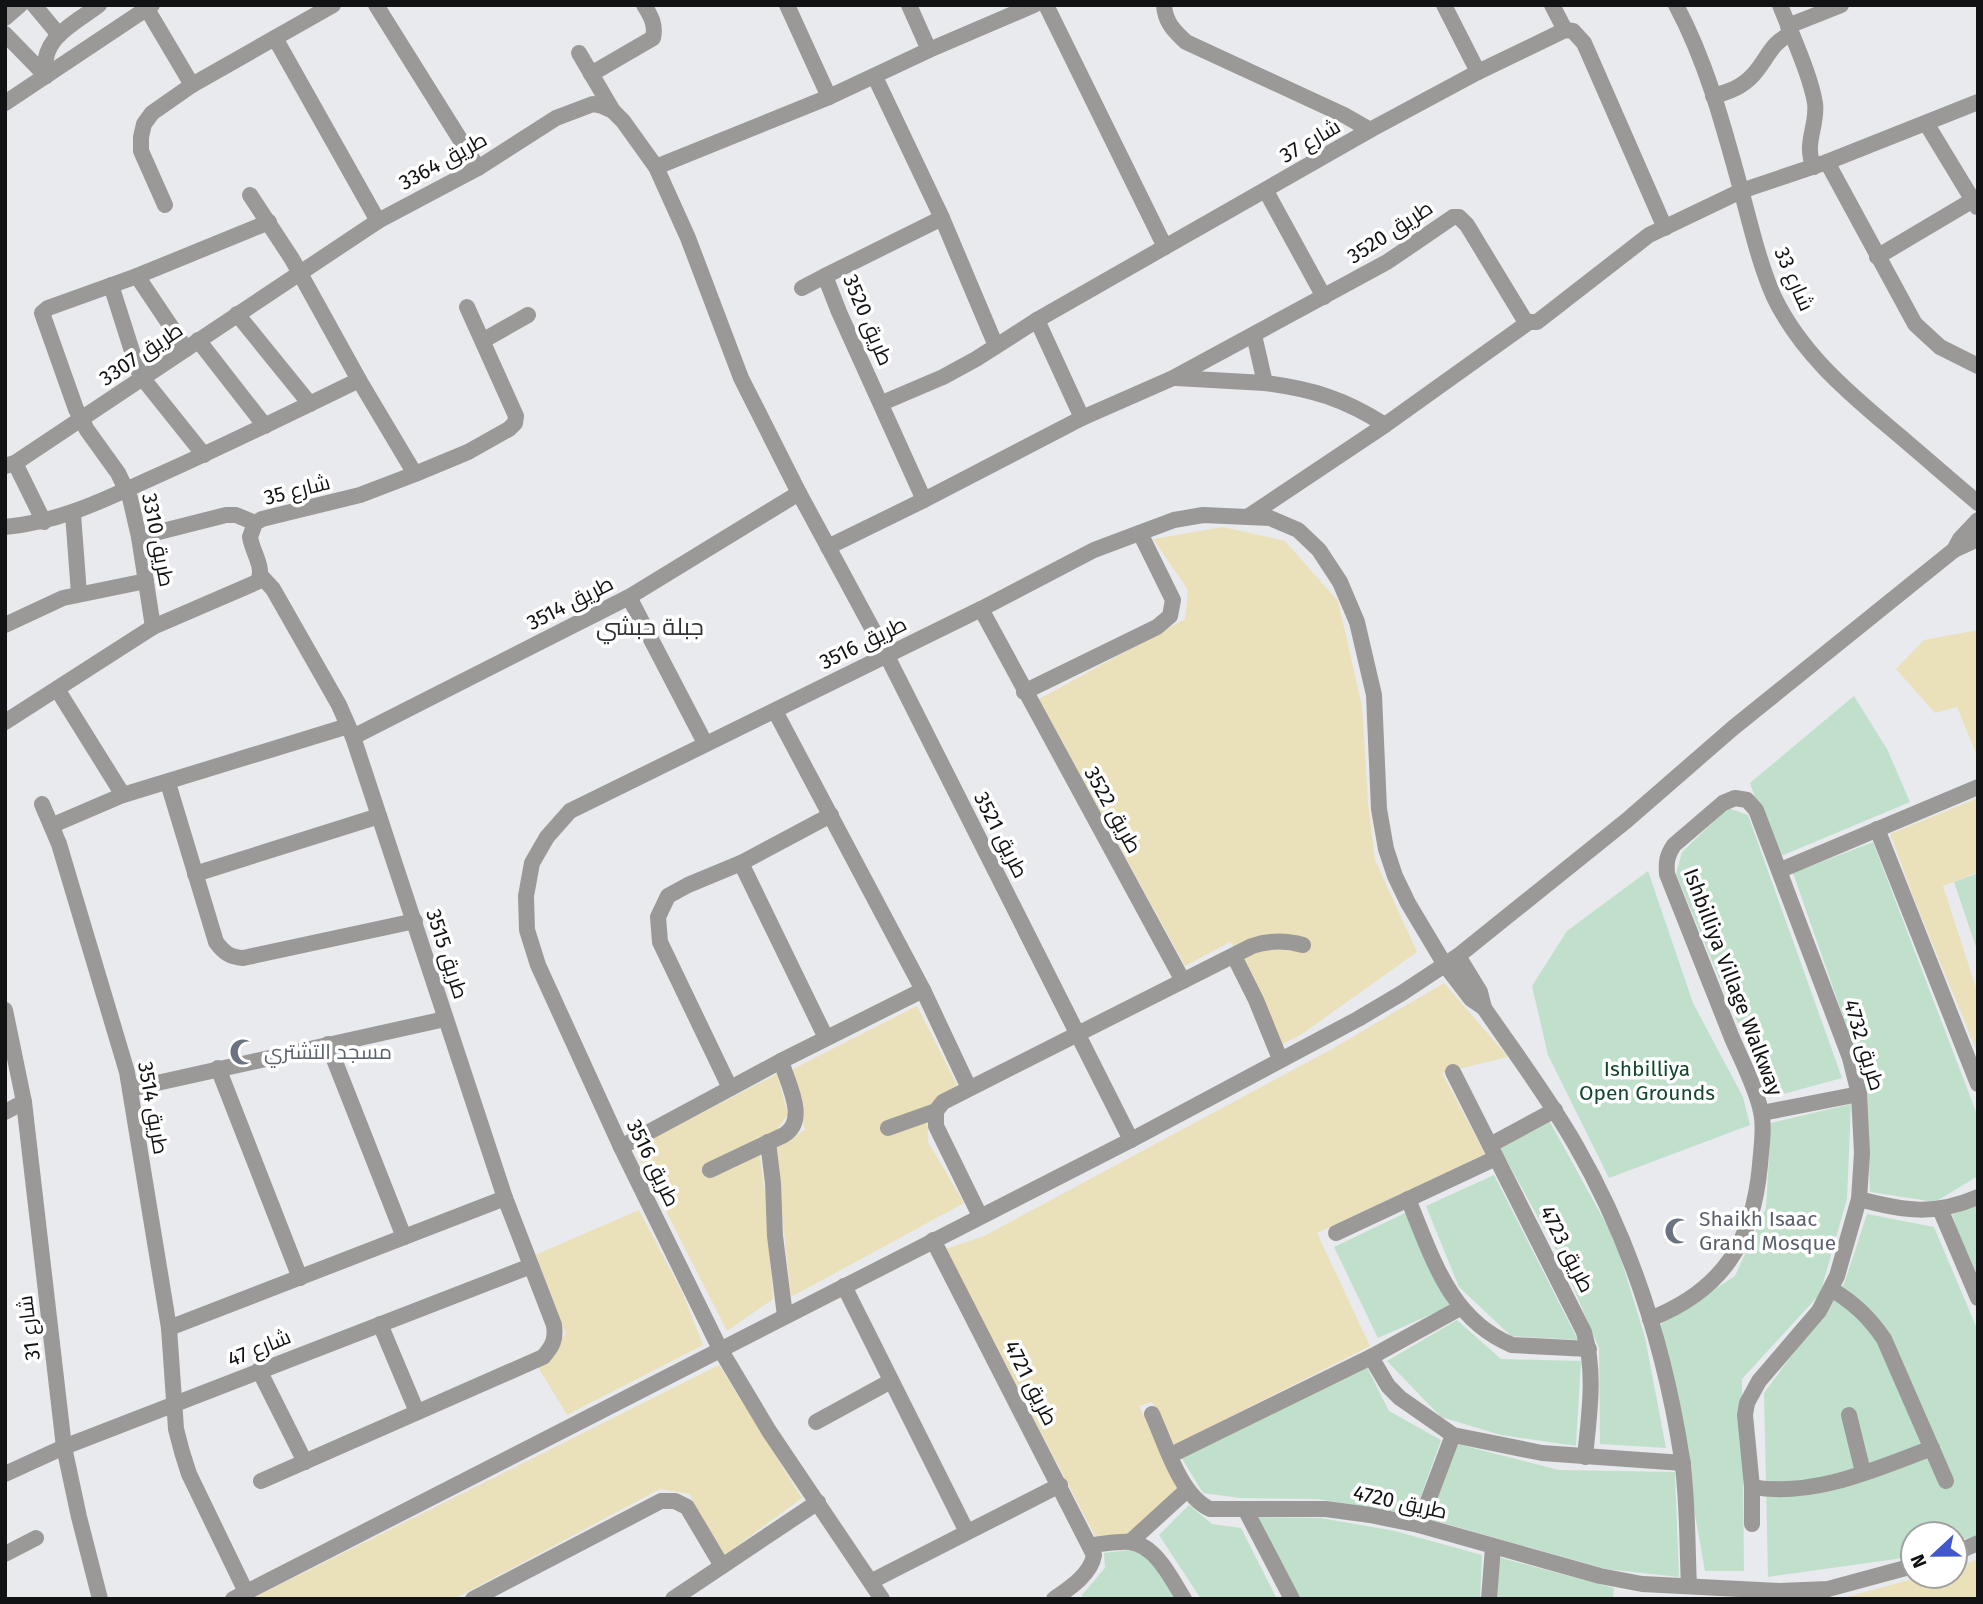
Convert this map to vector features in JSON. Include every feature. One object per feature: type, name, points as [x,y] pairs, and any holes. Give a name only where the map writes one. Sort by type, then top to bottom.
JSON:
[{"type":"street","points":[[5,18],[20,5]]},
{"type":"street","points":[[34,5],[59,35]]},
{"type":"street","points":[[46,76],[45,53],[51,43],[99,5]]},
{"type":"street","points":[[122,5],[144,10],[192,85]]},
{"type":"street","points":[[165,205],[141,151],[144,124],[152,113],[192,85],[333,5]]},
{"type":"street","points":[[376,5],[478,168]]},
{"type":"street","points":[[591,74],[653,38],[653,19],[645,5]]},
{"type":"street","points":[[787,5],[830,97]]},
{"type":"street","points":[[909,5],[929,50]]},
{"type":"street","points":[[579,53],[613,111],[656,167],[830,97],[929,50],[1034,5]]},
{"type":"street","points":[[1046,5],[1166,247]]},
{"type":"street","points":[[1164,5],[1164,13],[1172,29],[1186,42],[1370,130]]},
{"type":"street","points":[[1444,5],[1478,72]]},
{"type":"street","points":[[1552,5],[1564,30],[1573,30],[1584,43],[1665,228]]},
{"type":"street","name":"شارع 33","points":[[1676,5],[1688,28],[1713,96],[1752,232],[1774,296],[1789,324],[1813,357],[1840,385],[1978,503]]},
{"type":"street","points":[[1780,5],[1814,101],[1814,121],[1808,145],[1877,257],[1908,315],[1922,333],[1940,347],[1978,366]]},
{"type":"street","points":[[1713,96],[1735,89],[1745,82],[1761,65],[1773,46],[1790,30],[1841,5]]},
{"type":"street","points":[[5,103],[144,10]]},
{"type":"street","name":"شارع 37","points":[[882,404],[943,377],[1037,320],[1370,130],[1564,30]]},
{"type":"street","points":[[275,38],[378,221]]},
{"type":"street","points":[[7,40],[46,76]]},
{"type":"street","points":[[875,77],[942,218],[996,346]]},
{"type":"street","points":[[1248,516],[1385,425],[1529,322],[1544,318],[1632,248],[1665,228],[1741,191],[1820,165],[1978,102]]},
{"type":"street","name":"طريق 3364","points":[[299,273],[378,221],[478,168],[556,118],[593,104],[613,111]]},
{"type":"street","points":[[1877,257],[1975,204],[1926,122]]},
{"type":"street","name":"طريق 3521","points":[[656,167],[688,238],[741,378],[799,493],[886,654],[1131,1140]]},
{"type":"street","points":[[1266,191],[1324,297]]},
{"type":"street","points":[[250,195],[269,222],[415,474]]},
{"type":"street","name":"طريق 3520","points":[[828,547],[1082,418],[1174,378],[1387,262],[1448,219],[1459,217],[1467,225],[1524,319],[1529,322]]},
{"type":"street","name":"طريق 3520","points":[[924,500],[825,276],[942,218]]},
{"type":"street","points":[[204,455],[143,378],[134,361],[111,285],[269,222]]},
{"type":"street","name":"طريق 3307","points":[[10,465],[299,273]]},
{"type":"street","points":[[137,276],[192,345],[265,426]]},
{"type":"street","points":[[802,288],[825,276]]},
{"type":"street","name":"طريق 3310","points":[[111,285],[48,308],[42,313],[81,420],[127,489],[139,537],[153,627]]},
{"type":"street","name":"شارع 35","points":[[261,576],[250,537],[255,523],[269,517],[360,495],[415,474],[467,452],[509,429],[515,422],[516,415],[467,307]]},
{"type":"street","points":[[237,314],[310,404]]},
{"type":"street","points":[[484,340],[528,314]]},
{"type":"street","points":[[1037,320],[1082,418]]},
{"type":"street","points":[[1254,335],[1265,383]]},
{"type":"street","points":[[1174,378],[1265,383],[1302,388],[1359,408],[1385,425]]},
{"type":"street","points":[[5,527],[44,522],[73,514],[204,455],[359,380]]},
{"type":"street","points":[[10,465],[44,522]]},
{"type":"street","name":"طريق 3514","points":[[53,825],[123,795],[351,731],[629,597],[799,493]]},
{"type":"street","points":[[73,514],[79,594]]},
{"type":"street","points":[[139,537],[226,515],[236,515],[255,523]]},
{"type":"street","name":"طريق 3516","points":[[882,1599],[769,1431],[720,1349],[621,1147],[538,965],[527,930],[526,896],[532,863],[547,837],[570,811],[981,609],[1094,550],[1174,520],[1203,515],[1270,518],[1298,530],[1319,550],[1340,582],[1357,622],[1374,695],[1379,809],[1386,849],[1408,903],[1452,960],[1471,999],[1484,1008],[1555,1111]]},
{"type":"street","points":[[1954,550],[1960,538],[1978,520]]},
{"type":"street","points":[[1024,692],[1157,627],[1170,616],[1173,600],[1140,533]]},
{"type":"street","points":[[240,1596],[1131,1140],[1358,1019],[1452,960],[1626,821],[1842,638],[1954,550],[1978,539]]},
{"type":"street","points":[[5,722],[153,627],[254,584],[261,576]]},
{"type":"street","name":"طريق 3515","points":[[261,576],[273,589],[351,731],[505,1198],[554,1325],[556,1337],[552,1348],[543,1357],[417,1412]]},
{"type":"street","points":[[5,625],[47,604],[79,594],[146,581]]},
{"type":"street","points":[[629,597],[705,743]]},
{"type":"street","name":"طريق 3522","points":[[981,609],[1183,981]]},
{"type":"street","points":[[57,689],[123,795]]},
{"type":"street","points":[[775,710],[923,990],[969,1088]]},
{"type":"street","points":[[168,783],[216,942],[232,957],[243,958],[415,921]]},
{"type":"street","points":[[1781,870],[1978,786]]},
{"type":"street","name":"Ishbilliya Village Walkway","points":[[1650,1319],[1675,1309],[1717,1278],[1733,1256],[1749,1224],[1758,1186],[1762,1112],[1667,874],[1666,864],[1674,845],[1723,803],[1735,798],[1747,800],[1756,810]]},
{"type":"street","name":"طريق 3514","points":[[42,804],[53,825],[123,1055],[169,1328],[176,1429],[189,1474],[240,1596]]},
{"type":"street","name":"طريق 4732","points":[[1752,1524],[1752,1488],[1745,1415],[1747,1403],[1759,1381],[1805,1330],[1831,1289],[1859,1199],[1862,1153],[1859,1094],[1850,1058],[1781,870],[1756,810]]},
{"type":"street","points":[[730,1088],[660,942],[658,917],[668,896],[741,863],[831,815]]},
{"type":"street","points":[[195,874],[379,816]]},
{"type":"street","points":[[1877,829],[1978,1084]]},
{"type":"street","points":[[741,863],[826,1038]]},
{"type":"street","points":[[888,1128],[936,1111],[943,1102],[969,1088],[1252,946],[1268,941],[1287,941],[1303,945]]},
{"type":"street","points":[[1234,956],[1256,1000],[1280,1059]]},
{"type":"street","points":[[621,1147],[780,1061],[923,990]]},
{"type":"street","name":"شارع 31","points":[[5,1010],[24,1102],[64,1447],[100,1599]]},
{"type":"street","points":[[130,1089],[445,1018]]},
{"type":"street","points":[[328,1044],[404,1237]]},
{"type":"street","points":[[710,1170],[790,1131],[797,1113],[780,1061]]},
{"type":"street","points":[[218,1068],[300,1278]]},
{"type":"street","name":"طريق 4723","points":[[1453,1072],[1578,1316],[1589,1349],[1592,1381],[1585,1457]]},
{"type":"street","name":"Ishbilliya Village Walkway","points":[[1762,1112],[1859,1094]]},
{"type":"street","points":[[5,1112],[24,1102]]},
{"type":"street","points":[[936,1111],[936,1126],[980,1216]]},
{"type":"street","points":[[1336,1233],[1408,1199],[1493,1152],[1555,1111],[1614,1220],[1650,1319],[1669,1388],[1683,1463],[1689,1586],[1779,1591],[1828,1589],[1899,1570]]},
{"type":"street","points":[[768,1142],[775,1236],[785,1316]]},
{"type":"street","points":[[1859,1199],[1908,1210],[1940,1209],[1978,1197]]},
{"type":"street","points":[[169,1328],[505,1198]]},
{"type":"street","points":[[1408,1199],[1437,1269],[1460,1308],[1512,1345],[1589,1349]]},
{"type":"street","points":[[1940,1209],[1978,1298]]},
{"type":"street","name":"طريق 4721","points":[[933,1240],[1090,1545]]},
{"type":"street","name":"شارع 47","points":[[5,1474],[64,1447],[531,1266]]},
{"type":"street","points":[[844,1286],[967,1532]]},
{"type":"street","points":[[1831,1289],[1861,1310],[1884,1339],[1946,1481]]},
{"type":"street","points":[[1171,1455],[1371,1357],[1460,1308]]},
{"type":"street","points":[[261,1481],[417,1412],[380,1324]]},
{"type":"street","points":[[1371,1357],[1388,1386],[1400,1398],[1453,1435],[1542,1453],[1683,1463]]},
{"type":"street","points":[[259,1370],[305,1462]]},
{"type":"street","points":[[816,1422],[891,1381]]},
{"type":"street","points":[[1130,1542],[1187,1490],[1152,1414]]},
{"type":"street","points":[[1849,1415],[1863,1472]]},
{"type":"street","points":[[1419,1525],[1453,1435]]},
{"type":"street","points":[[1752,1488],[1796,1490],[1863,1472],[1932,1448]]},
{"type":"street","points":[[872,1581],[1060,1485]]},
{"type":"street","name":"طريق 4720","points":[[1187,1490],[1197,1501],[1210,1508],[1326,1509],[1370,1515],[1419,1525],[1622,1581],[1689,1586]]},
{"type":"street","points":[[473,1599],[661,1501],[674,1501],[687,1507],[722,1566]]},
{"type":"street","points":[[673,1599],[818,1502]]},
{"type":"street","points":[[1245,1509],[1292,1599]]},
{"type":"street","points":[[5,1554],[36,1538]]},
{"type":"street","points":[[1054,1599],[1073,1593],[1092,1564],[1094,1555],[1090,1545],[1130,1542],[1152,1554],[1184,1599]]},
{"type":"street","points":[[1489,1599],[1493,1547]]},
{"type":"street","points":[[1621,1599],[1622,1581]]},
{"type":"green space","points":[[1854,696],[1887,749],[1910,802],[1776,858],[1750,783]]},
{"type":"green space","points":[[1728,808],[1748,815],[1842,1078],[1769,1098],[1676,874],[1682,852]]},
{"type":"green space","points":[[1873,842],[1978,1117],[1978,1176],[1935,1202],[1870,1192],[1865,1079],[1793,873]]},
{"type":"green space","name":"Ishbilliya Open Grounds","points":[[1648,871],[1693,1003],[1743,1097],[1750,1125],[1609,1178],[1548,1055],[1532,986],[1567,931]]},
{"type":"green space","points":[[1978,873],[1978,953],[1954,882]]},
{"type":"green space","points":[[1851,1104],[1847,1199],[1820,1294],[1742,1379],[1744,1571],[1705,1571],[1661,1324],[1735,1276],[1766,1208],[1771,1123]]},
{"type":"green space","points":[[1550,1122],[1615,1240],[1645,1337],[1666,1448],[1600,1444],[1599,1348],[1562,1261],[1500,1148]]},
{"type":"green space","points":[[1494,1175],[1578,1340],[1511,1336],[1459,1287],[1426,1206]]},
{"type":"green space","points":[[1978,1201],[1978,1292],[1952,1215]]},
{"type":"green space","points":[[1407,1212],[1430,1271],[1450,1306],[1378,1338],[1334,1247]]},
{"type":"green space","points":[[1867,1214],[1934,1227],[1978,1331],[1978,1535],[1969,1538],[1969,1520],[1899,1520],[1899,1559],[1768,1577],[1764,1393],[1844,1284]]},
{"type":"green space","points":[[1457,1320],[1501,1359],[1581,1361],[1576,1446],[1501,1435],[1441,1417],[1387,1361]]},
{"type":"green space","points":[[1367,1367],[1389,1411],[1441,1440],[1414,1515],[1318,1499],[1240,1498],[1203,1493],[1181,1457]]},
{"type":"green space","points":[[1457,1444],[1559,1470],[1675,1472],[1679,1577],[1606,1569],[1429,1519]]},
{"type":"green space","points":[[1189,1505],[1212,1524],[1241,1528],[1277,1599],[1201,1599],[1159,1535]]},
{"type":"green space","points":[[1257,1517],[1321,1518],[1395,1531],[1482,1555],[1480,1599],[1298,1599]]},
{"type":"green space","points":[[1146,1548],[1175,1599],[1084,1599],[1082,1595],[1105,1568],[1104,1553]]},
{"type":"green space","points":[[1498,1557],[1614,1588],[1613,1599],[1496,1599]]},
{"type":"sand","points":[[1223,527],[1285,541],[1338,601],[1362,706],[1375,860],[1417,952],[1302,1034],[1275,1048],[1245,960],[1230,942],[1185,966],[1039,699],[1185,619],[1188,590],[1153,539]]},
{"type":"sand","points":[[1978,630],[1978,758],[1957,707],[1935,713],[1896,669],[1924,640]]},
{"type":"sand","points":[[1978,798],[1978,872],[1943,886],[1978,994],[1978,1054],[1890,834]]},
{"type":"sand","points":[[1444,983],[1508,1057],[1442,1073],[1485,1154],[1317,1233],[1370,1346],[1174,1445],[1152,1402],[1139,1406],[1178,1490],[1128,1534],[1096,1538],[945,1249],[984,1236],[1332,1049]]},
{"type":"sand","points":[[917,1006],[957,1085],[927,1107],[928,1142],[964,1203],[791,1297],[775,1147],[805,1130],[791,1070]]},
{"type":"sand","points":[[777,1074],[788,1114],[768,1142],[757,1136],[765,1194],[773,1299],[727,1331],[634,1148]]},
{"type":"sand","points":[[639,1210],[683,1294],[703,1345],[567,1415],[538,1367],[566,1334],[535,1255]]},
{"type":"sand","points":[[719,1365],[802,1498],[718,1560],[690,1494],[660,1489],[454,1599],[251,1599]]},
{"type":"sand","points":[[1978,1559],[1978,1599],[1839,1599],[1899,1583],[1899,1590],[1969,1590],[1969,1563]]},
{"type":"place","name":"مسجد التشتري","points":[[243,1052]]},
{"type":"place","name":"Shaikh Isaac Grand Mosque","points":[[1678,1231]]},
{"type":"district","name":"جبلة حبشي","points":[[650,627]]}]
